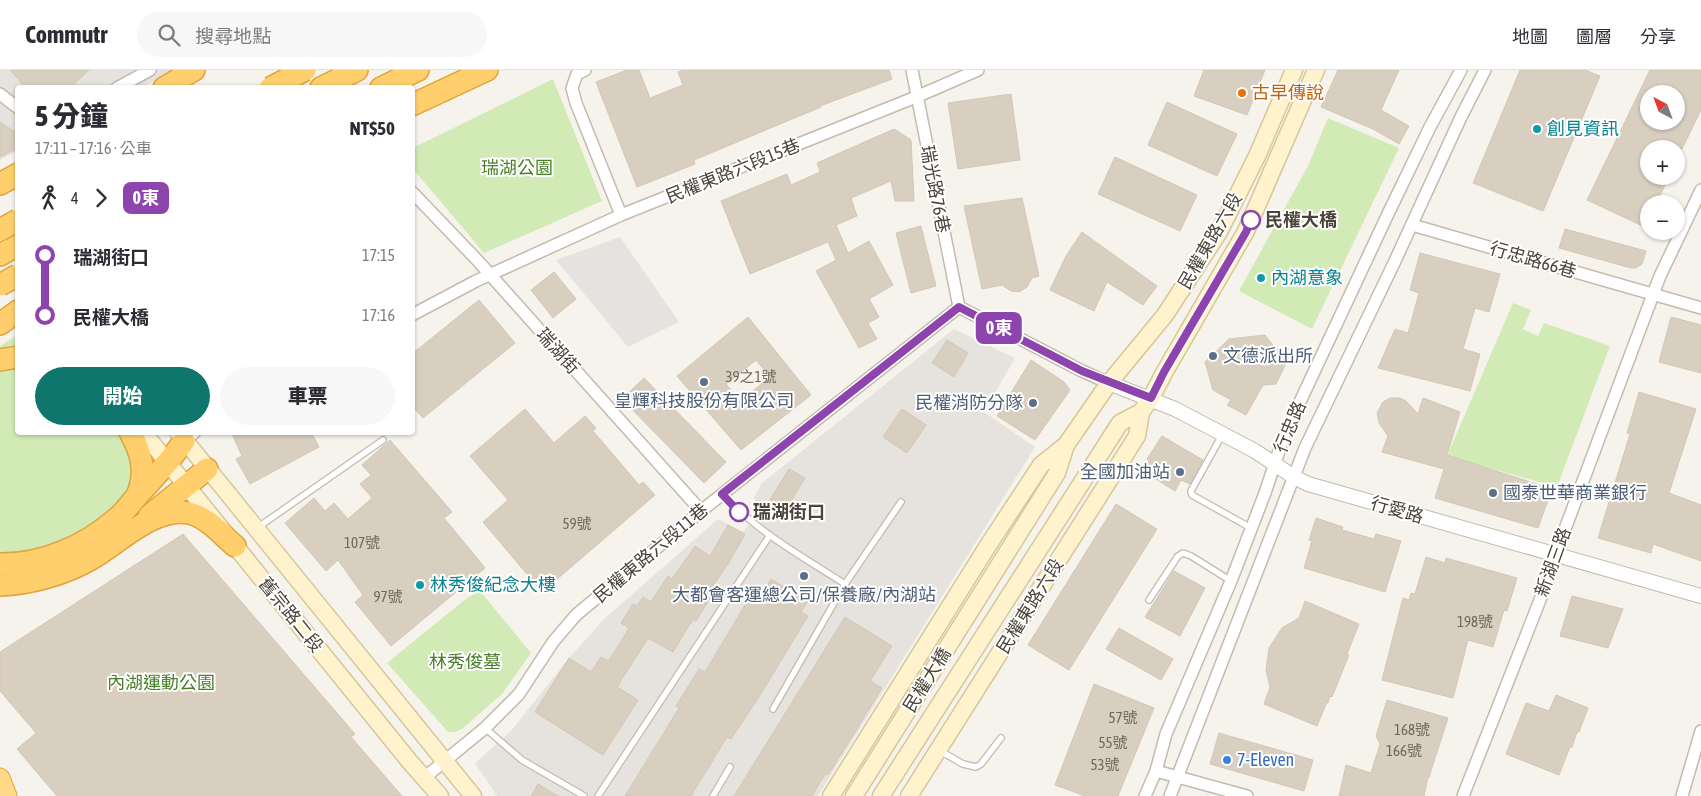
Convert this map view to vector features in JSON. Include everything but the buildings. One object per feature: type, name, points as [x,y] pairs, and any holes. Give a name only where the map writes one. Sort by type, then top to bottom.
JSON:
[{"type":"highway","points":[[169,85],[194,70]]},
{"type":"highway","points":[[276,85],[305,70]]},
{"type":"highway","points":[[326,85],[357,70]]},
{"type":"highway","points":[[387,85],[418,70]]},
{"type":"highway","points":[[415,104],[488,70]]},
{"type":"highway","points":[[0,184],[15,176]]},
{"type":"highway","points":[[0,230],[15,222]]},
{"type":"highway","points":[[0,255],[15,247]]},
{"type":"highway","points":[[0,285],[15,277]]},
{"type":"highway","points":[[0,319],[15,312]]},
{"type":"highway","points":[[0,324],[15,312]]},
{"type":"highway","points":[[0,360],[15,358]]},
{"type":"highway","points":[[131,435],[140,454],[143,468],[142,484],[137,496]]},
{"type":"highway","points":[[0,564],[32,561],[72,548],[94,535],[117,518],[168,463],[186,435]]},
{"type":"highway","points":[[128,534],[207,469]]},
{"type":"highway","points":[[0,585],[34,581],[90,560],[144,524],[168,514],[179,512],[200,516],[235,546]]},
{"type":"highway","points":[[0,778],[8,796]]},
{"type":"main road","name":"民權東路六段","points":[[1000,564],[1057,473],[1066,445],[1109,383],[1165,315],[1219,232],[1257,156],[1294,70]]},
{"type":"main road","name":"民權東路六段","points":[[909,796],[1137,436],[1141,412],[1151,398],[1164,372],[1246,232],[1316,70]]},
{"type":"main road","points":[[0,222],[15,238]]},
{"type":"main road","points":[[0,261],[15,277]]},
{"type":"main road","name":"民權東路六段","points":[[1021,577],[1120,423],[1141,412]]},
{"type":"main road","name":"舊宗路二段","points":[[145,435],[440,796]]},
{"type":"main road","name":"舊宗路二段","points":[[186,435],[207,469],[473,796]]},
{"type":"main road","name":"民權東路六段","points":[[831,796],[1040,465],[1066,445]]},
{"type":"main road","name":"民權大橋","points":[[854,796],[1000,564]]},
{"type":"main road","name":"民權大橋","points":[[881,796],[1021,577]]},
{"type":"street","points":[[122,85],[150,70]]},
{"type":"street","points":[[305,70],[318,85]]},
{"type":"street","points":[[585,70],[577,74],[572,88],[576,103],[622,215]]},
{"type":"street","name":"瑞光路76巷","points":[[912,70],[916,98],[959,307]]},
{"type":"street","name":"民權東路六段15巷","points":[[415,313],[490,275],[622,215],[916,98],[978,70]]},
{"type":"street","name":"行忠路","points":[[1146,796],[1156,771],[1166,734],[1252,528],[1284,436],[1430,127],[1461,70]]},
{"type":"street","name":"行忠路","points":[[1170,796],[1305,448],[1485,70]]},
{"type":"street","points":[[0,94],[15,106]]},
{"type":"street","name":"新湖三路","points":[[1463,796],[1549,577],[1660,276],[1701,190]]},
{"type":"street","name":"瑞湖街","points":[[415,195],[490,275],[701,511]]},
{"type":"street","name":"行忠路66巷","points":[[1412,225],[1701,308]]},
{"type":"street","points":[[959,307],[1109,383]]},
{"type":"street","name":"民權東路六段11巷","points":[[424,778],[485,728],[519,694],[553,642],[576,615],[722,494],[959,307]]},
{"type":"street","name":"行愛路","points":[[1109,383],[1175,409],[1255,451],[1274,465],[1308,484],[1701,596]]},
{"type":"street","points":[[1682,796],[1701,731]]},
{"type":"street","points":[[1156,771],[1247,796]]},
{"type":"lane","points":[[1222,434],[1191,491],[1192,495],[1252,528]]},
{"type":"lane","points":[[256,529],[383,440]]},
{"type":"lane","points":[[722,494],[740,513],[770,536],[845,584]]},
{"type":"lane","points":[[773,709],[845,584],[901,502]]},
{"type":"lane","points":[[598,796],[770,536]]},
{"type":"lane","points":[[1149,600],[1178,556],[1183,553],[1231,581]]},
{"type":"lane","points":[[485,728],[522,760],[584,796]]},
{"type":"lane","points":[[938,750],[963,764],[976,768],[1001,738]]},
{"type":"lane","points":[[713,796],[730,767]]},
{"type":"shaded area","points":[[0,70],[176,70],[146,85],[15,85],[15,152],[0,160]]},
{"type":"shaded area","points":[[620,237],[679,322],[628,347],[556,260]]},
{"type":"shaded area","name":"大都會客運總公司/保養廠/內湖站","points":[[954,329],[1015,358],[984,412],[1035,447],[818,796],[497,796],[475,763],[511,731],[569,658],[603,620],[718,519],[743,532],[760,511],[754,497],[762,483]]},
{"type":"green space","name":"瑞湖公園","points":[[553,79],[602,201],[484,253],[415,171],[415,147]]},
{"type":"green space","points":[[1328,118],[1399,148],[1312,329],[1239,291],[1308,166]]},
{"type":"green space","points":[[1513,303],[1531,310],[1523,329],[1538,336],[1544,323],[1610,346],[1557,487],[1447,456]]},
{"type":"green space","points":[[15,336],[15,435],[128,435],[147,476],[77,542],[0,559],[0,346]]},
{"type":"green space","name":"林秀俊墓","points":[[480,591],[531,653],[502,694],[462,729],[448,732],[387,663],[467,598]]},
{"type":"bus line","name":"0東","points":[[739,512],[722,494],[959,307],[1082,371],[1151,398],[1164,372],[1246,232],[1251,220]]},
{"type":"place","name":"古早傳說","points":[[1242,93]]},
{"type":"place","name":"創見資訊","points":[[1537,129]]},
{"type":"place","name":"民權大橋","points":[[1251,220]]},
{"type":"place","name":"內湖意象","points":[[1261,278]]},
{"type":"place","name":"文德派出所","points":[[1213,356]]},
{"type":"place","name":"皇輝科技股份有限公司","points":[[704,382]]},
{"type":"place","name":"民權消防分隊","points":[[1033,403]]},
{"type":"place","name":"全國加油站","points":[[1180,472]]},
{"type":"place","name":"國泰世華商業銀行","points":[[1493,493]]},
{"type":"place","name":"瑞湖街口","points":[[739,512]]},
{"type":"place","name":"大都會客運總公司/保養廠/內湖站","points":[[804,576]]},
{"type":"place","name":"林秀俊紀念大樓","points":[[420,585]]},
{"type":"place","name":"7-Eleven","points":[[1227,760]]},
{"type":"park label","name":"內湖運動公園","points":[[161,683]]}]
